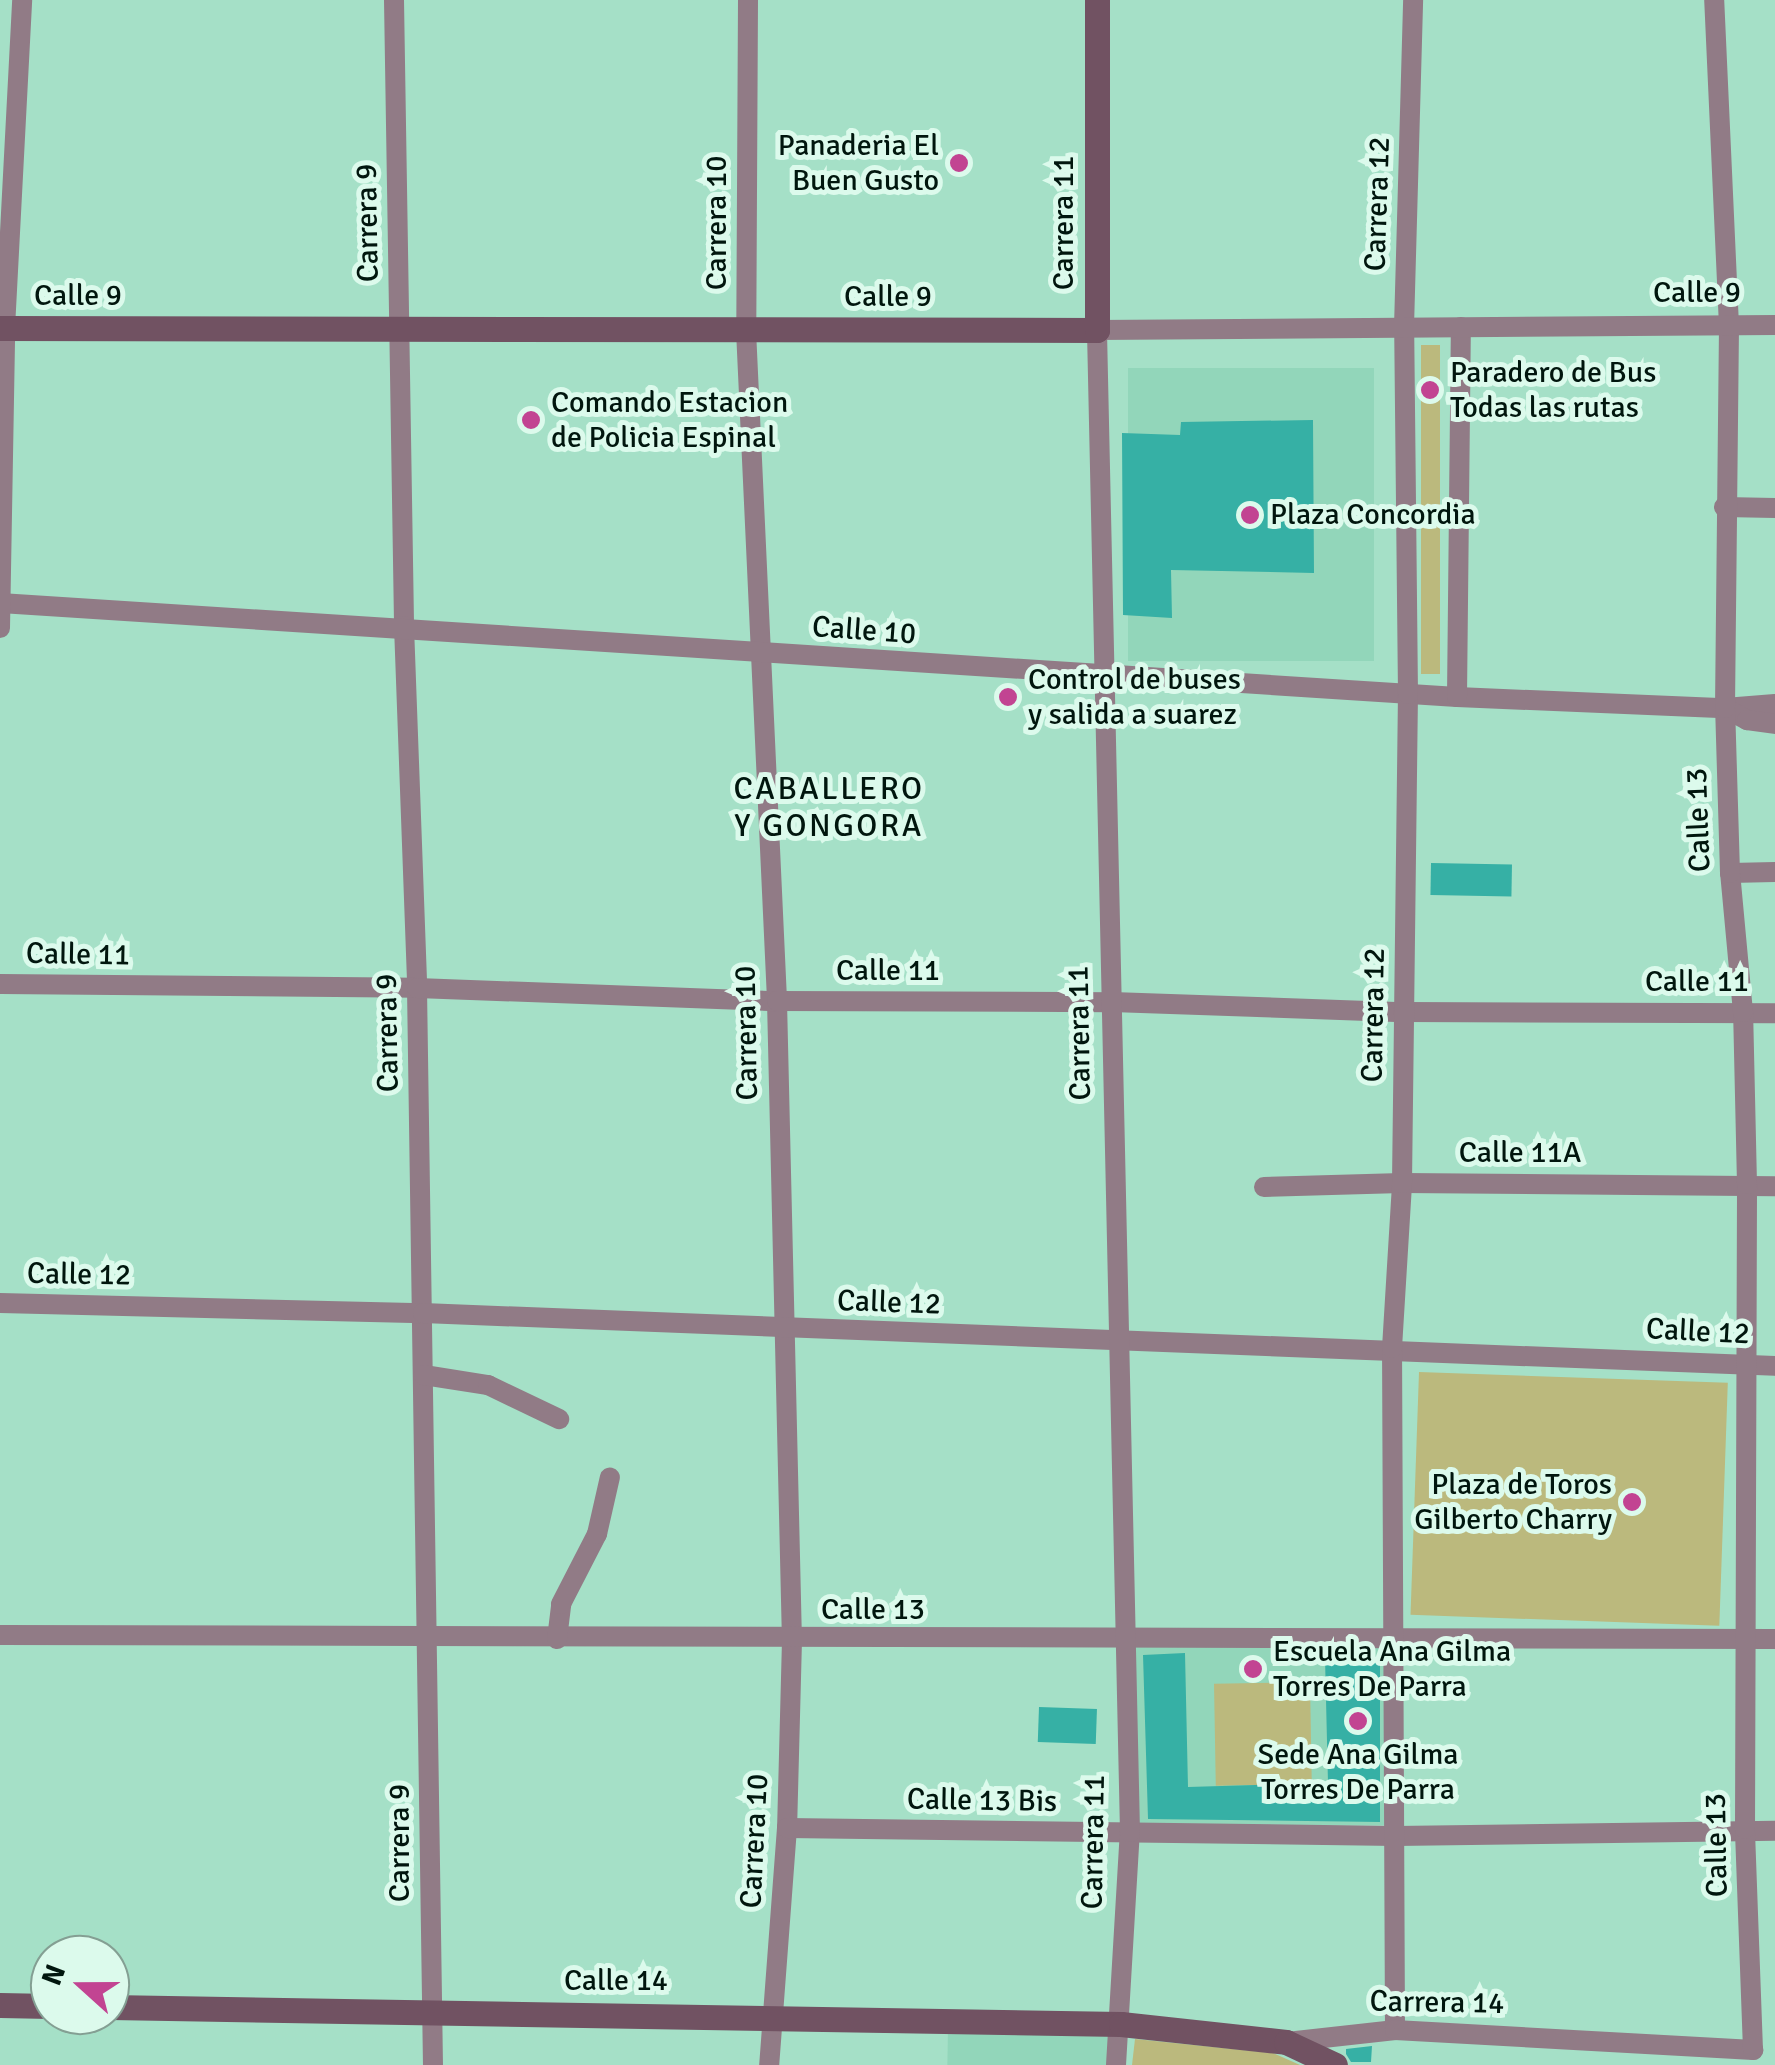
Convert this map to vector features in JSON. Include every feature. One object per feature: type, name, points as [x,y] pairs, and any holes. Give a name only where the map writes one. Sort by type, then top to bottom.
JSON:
[{"type":"street","points":[[0,628],[3,328],[22,0]]},
{"type":"street","name":"Carrera 9","points":[[394,0],[404,626],[417,988],[433,2065]]},
{"type":"street","name":"Carrera 10","points":[[748,0],[746,330],[764,654],[777,1001],[792,1640],[787,1828],[776,2014],[768,2065]]},
{"type":"street","name":"Carrera 11","points":[[1097,0],[1097,330],[1130,1832],[1116,2065]]},
{"type":"street","name":"Carrera 12","points":[[1396,2030],[1392,1348],[1402,1182],[1408,694],[1404,327],[1413,0]]},
{"type":"street","name":"Calle 13","points":[[1714,0],[1729,326],[1724,507],[1725,708],[1730,874],[1742,1012],[1746,1184],[1745,1830],[1752,2050]]},
{"type":"street","name":"Calle 9","points":[[3,328],[1097,330],[1775,326]]},
{"type":"street","points":[[1457,697],[1460,327]]},
{"type":"street","points":[[1724,507],[1775,508]]},
{"type":"street","name":"Calle 10","points":[[1,603],[404,626],[764,654],[1457,697],[1725,708],[1775,704]]},
{"type":"street","name":"Calle 10","points":[[1725,708],[1747,720],[1775,724]]},
{"type":"street","points":[[1730,874],[1775,872]]},
{"type":"street","name":"Calle 11","points":[[0,984],[417,988],[777,1001],[1112,1002],[1403,1012],[1775,1013]]},
{"type":"street","name":"Calle 11A","points":[[1264,1187],[1402,1182],[1775,1186]]},
{"type":"street","name":"Calle 12","points":[[0,1302],[423,1313],[1775,1366]]},
{"type":"street","points":[[424,1374],[488,1385],[559,1418]]},
{"type":"street","points":[[557,1638],[561,1604],[597,1534],[610,1477]]},
{"type":"street","name":"Calle 13","points":[[0,1635],[792,1640],[1775,1639]]},
{"type":"street","name":"Calle 13 Bis","points":[[787,1828],[1396,1836],[1775,1831]]},
{"type":"street","points":[[0,2005],[30,2006]]},
{"type":"street","name":"Calle 14","points":[[130,2007],[776,2014],[1121,2024]]},
{"type":"street","name":"Carrera 14","points":[[1121,2024],[1286,2042],[1396,2030],[1752,2050]]},
{"type":"street","points":[[1286,2042],[1335,2065]]},
{"type":"shaded area","points":[[1421,345],[1440,345],[1440,674],[1421,674]]},
{"type":"shaded area","name":"Plaza Concordia","points":[[1128,368],[1374,368],[1374,661],[1128,661]]},
{"type":"shaded area","points":[[1419,1372],[1728,1383],[1719,1626],[1411,1615]]},
{"type":"shaded area","points":[[1130,1645],[1391,1645],[1391,1825],[1130,1825]]},
{"type":"shaded area","points":[[1310,1682],[1312,1784],[1216,1786],[1214,1684]]},
{"type":"shaded area","points":[[948,2028],[1111,2031],[1110,2065],[947,2065]]},
{"type":"shaded area","points":[[1135,2039],[1273,2053],[1300,2065],[1132,2065]]},
{"type":"building","points":[[1313,420],[1314,573],[1171,570],[1172,618],[1123,615],[1122,433],[1180,435],[1181,422]]},
{"type":"building","points":[[1431,863],[1512,864],[1511,896],[1430,895]]},
{"type":"building","name":"Sede Ana Gilma Torres De Parra","points":[[1185,1653],[1188,1787],[1328,1783],[1325,1658],[1380,1656],[1380,1822],[1148,1819],[1143,1655]]},
{"type":"building","points":[[1039,1707],[1097,1709],[1096,1744],[1038,1742]]},
{"type":"building","points":[[1372,2046],[1371,2062],[1351,2062],[1346,2054],[1346,2049]]},
{"type":"place","name":"Panaderia El Buen Gusto","points":[[959,163]]},
{"type":"place","name":"Paradero de Bus Todas las rutas","points":[[1430,390]]},
{"type":"place","name":"Comando Estacion de Policia Espinal","points":[[531,420]]},
{"type":"place","name":"Plaza Concordia","points":[[1250,515]]},
{"type":"place","name":"Control de buses y salida a suarez","points":[[1008,697]]},
{"type":"place","name":"Plaza de Toros Gilberto Charry","points":[[1632,1502]]},
{"type":"place","name":"Escuela Ana Gilma Torres De Parra","points":[[1253,1669]]},
{"type":"place","name":"Sede Ana Gilma Torres De Parra","points":[[1358,1721]]},
{"type":"district","name":"CABALLERO Y GONGORA","points":[[829,808]]}]
